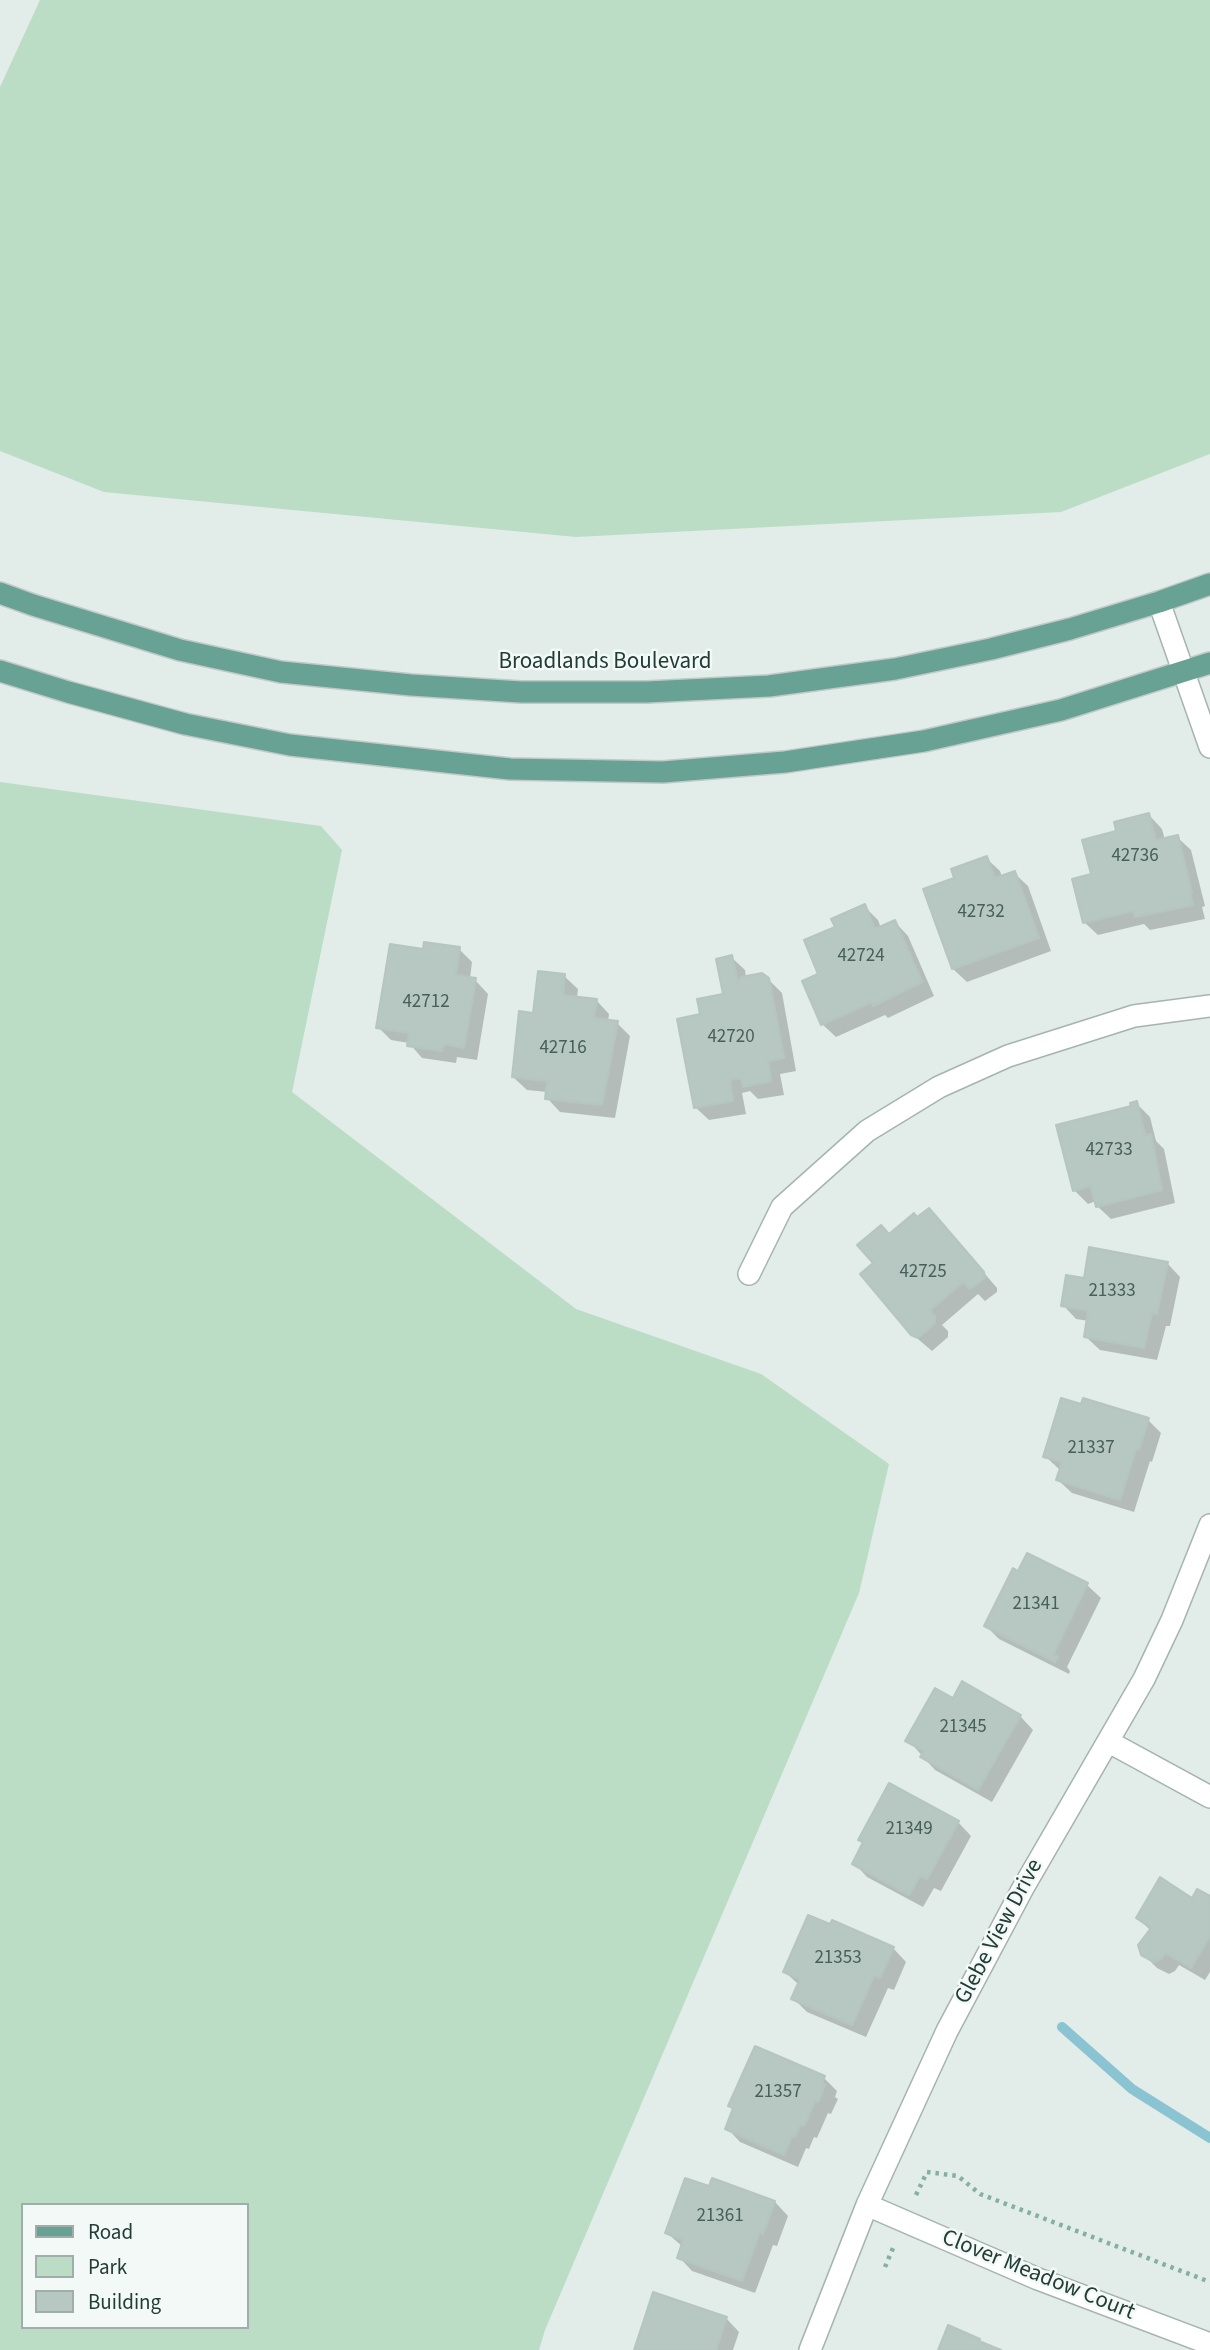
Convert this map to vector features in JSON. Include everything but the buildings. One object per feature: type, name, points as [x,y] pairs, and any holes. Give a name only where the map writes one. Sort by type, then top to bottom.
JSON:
[{"type":"main road","name":"Broadlands Boulevard","points":[[0,593],[180,650],[281,672],[411,685],[521,692],[647,692],[769,686],[895,669],[1031,639],[1159,602],[1210,584]]},
{"type":"main road","points":[[0,671],[185,724],[290,745],[510,769],[663,772],[785,762],[925,741],[1061,710],[1210,663]]},
{"type":"street","points":[[1159,602],[1210,747]]},
{"type":"street","points":[[749,1274],[782,1207],[867,1130],[939,1087],[1008,1056],[1134,1016],[1210,1006]]},
{"type":"street","name":"Glebe View Drive","points":[[810,2350],[867,2206],[954,2019],[1023,1888],[1144,1679],[1172,1620],[1210,1525]]},
{"type":"street","points":[[1108,1742],[1210,1797]]},
{"type":"street","name":"Clover Meadow Court","points":[[867,2206],[1038,2278],[1210,2344]]},
{"type":"path","points":[[885,2267],[927,2172],[958,2176],[980,2193],[1210,2283]]},
{"type":"green space","points":[[40,0],[1210,0],[1210,454],[1061,512],[576,537],[104,492],[0,451],[0,87]]},
{"type":"green space","points":[[0,782],[321,826],[342,850],[292,1092],[576,1309],[761,1374],[889,1464],[859,1593],[545,2330],[539,2350],[0,2350]]},
{"type":"waterway","points":[[1062,2027],[1132,2089],[1210,2138]]}]
